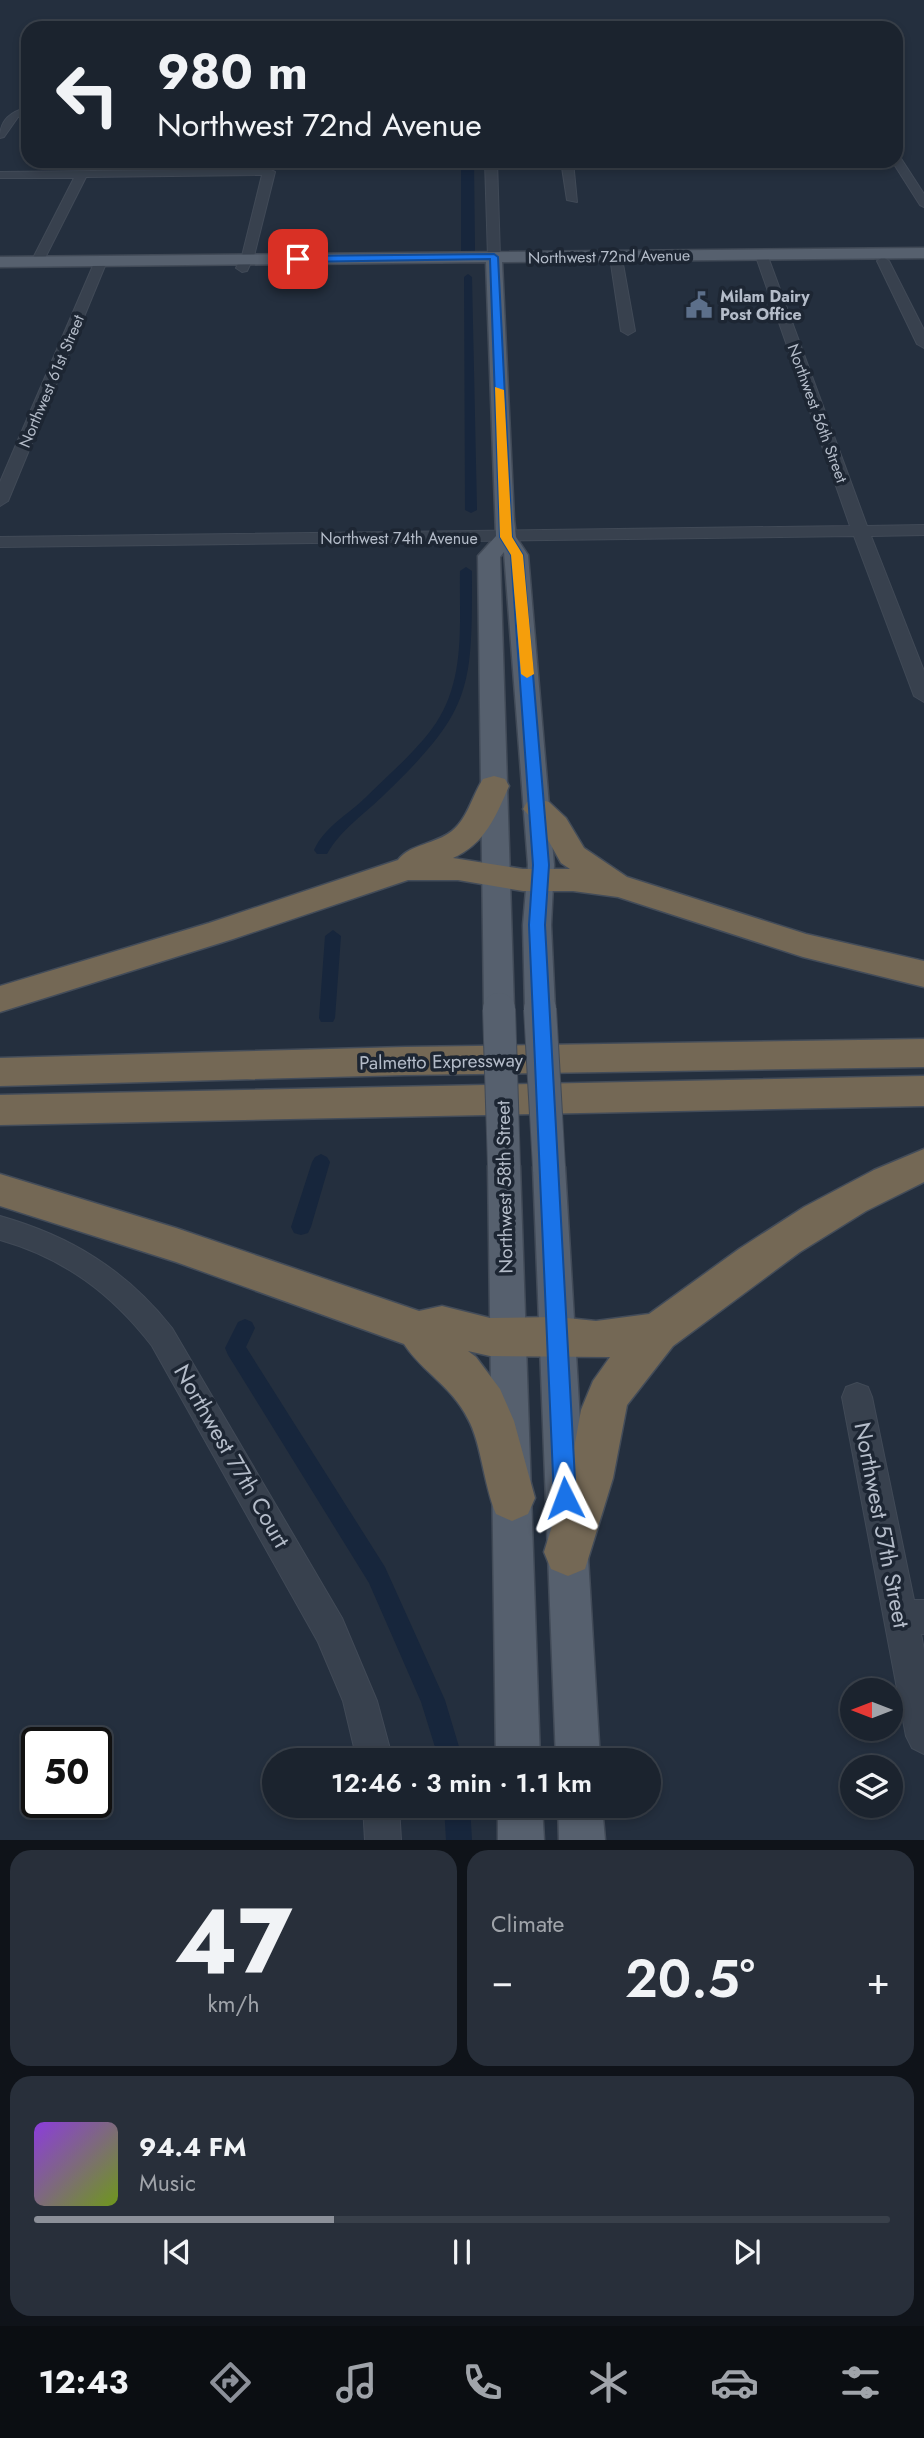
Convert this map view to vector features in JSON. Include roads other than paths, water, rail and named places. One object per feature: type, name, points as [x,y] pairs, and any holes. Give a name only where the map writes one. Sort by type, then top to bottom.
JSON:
[{"type":"highway","points":[[406,869],[419,858],[449,848],[466,837],[481,820],[494,786]]},
{"type":"highway","points":[[538,809],[555,825],[572,855],[621,886]]},
{"type":"highway","points":[[0,999],[220,931],[406,869],[458,869],[497,877],[573,880],[621,886],[803,945],[924,974]]},
{"type":"highway","name":"Palmetto Expressway","points":[[0,1072],[405,1061],[924,1053]]},
{"type":"highway","points":[[0,1084],[924,1066]]},
{"type":"highway","points":[[0,1110],[924,1091]]},
{"type":"highway","points":[[0,1122],[401,1112],[924,1105]]},
{"type":"highway","points":[[0,1191],[176,1245],[419,1330],[442,1325],[475,1335],[507,1338],[557,1336],[611,1339],[658,1332],[822,1215],[869,1188],[924,1165]]},
{"type":"highway","points":[[419,1330],[431,1348],[461,1371],[484,1404],[492,1421],[512,1498]]},
{"type":"highway","points":[[568,1552],[597,1451],[598,1423],[609,1395],[616,1383],[649,1350],[658,1332]]},
{"type":"main road","name":"Northwest 72nd Avenue","points":[[494,261],[617,264],[924,253]]},
{"type":"main road","name":"Northwest 72nd Avenue","points":[[0,270],[99,265],[763,258],[924,261]]},
{"type":"main road","points":[[494,261],[506,537],[517,555],[538,809],[540,880],[537,925],[540,1009],[577,1748]]},
{"type":"main road","name":"Northwest 72nd Avenue","points":[[0,262],[99,265]]},
{"type":"main road","name":"Northwest 58th Street","points":[[506,537],[489,556],[518,1748]]},
{"type":"main road","points":[[520,1818],[521,1839]]},
{"type":"main road","points":[[581,1818],[582,1839]]},
{"type":"street","points":[[0,135],[14,115],[21,112]]},
{"type":"street","points":[[491,168],[494,261]]},
{"type":"street","points":[[567,168],[573,200]]},
{"type":"street","points":[[902,168],[924,204]]},
{"type":"street","points":[[0,175],[269,172],[244,264]]},
{"type":"street","points":[[37,262],[82,174]]},
{"type":"street","name":"Northwest 56th Street","points":[[763,258],[862,531]]},
{"type":"street","points":[[883,261],[924,344]]},
{"type":"street","points":[[617,264],[628,331]]},
{"type":"street","name":"Northwest 61st Street","points":[[0,501],[99,265]]},
{"type":"street","name":"Northwest 74th Avenue","points":[[0,542],[924,530]]},
{"type":"street","points":[[862,531],[924,696]]},
{"type":"street","name":"Northwest 77th Court","points":[[0,1228],[41,1241],[87,1264],[126,1295],[158,1331],[183,1369],[330,1630],[360,1701],[371,1748]]},
{"type":"street","name":"Northwest 57th Street","points":[[857,1397],[912,1617],[924,1736]]},
{"type":"street","points":[[381,1818],[383,1839]]},
{"type":"water","points":[[461,168],[474,168],[475,251],[461,251]]},
{"type":"waterway","points":[[468,277],[471,510]]},
{"type":"waterway","points":[[322,850],[335,830],[366,805],[418,754],[450,710],[464,665],[466,571]]},
{"type":"waterway","points":[[327,1018],[333,936]]},
{"type":"waterway","points":[[301,1227],[321,1162]]},
{"type":"waterway","points":[[245,1328],[235,1348],[377,1575],[433,1700],[447,1748]]},
{"type":"waterway","points":[[458,1818],[459,1840]]},
{"type":"place","name":"Milam Dairy Post Office","points":[[699,305]]}]
